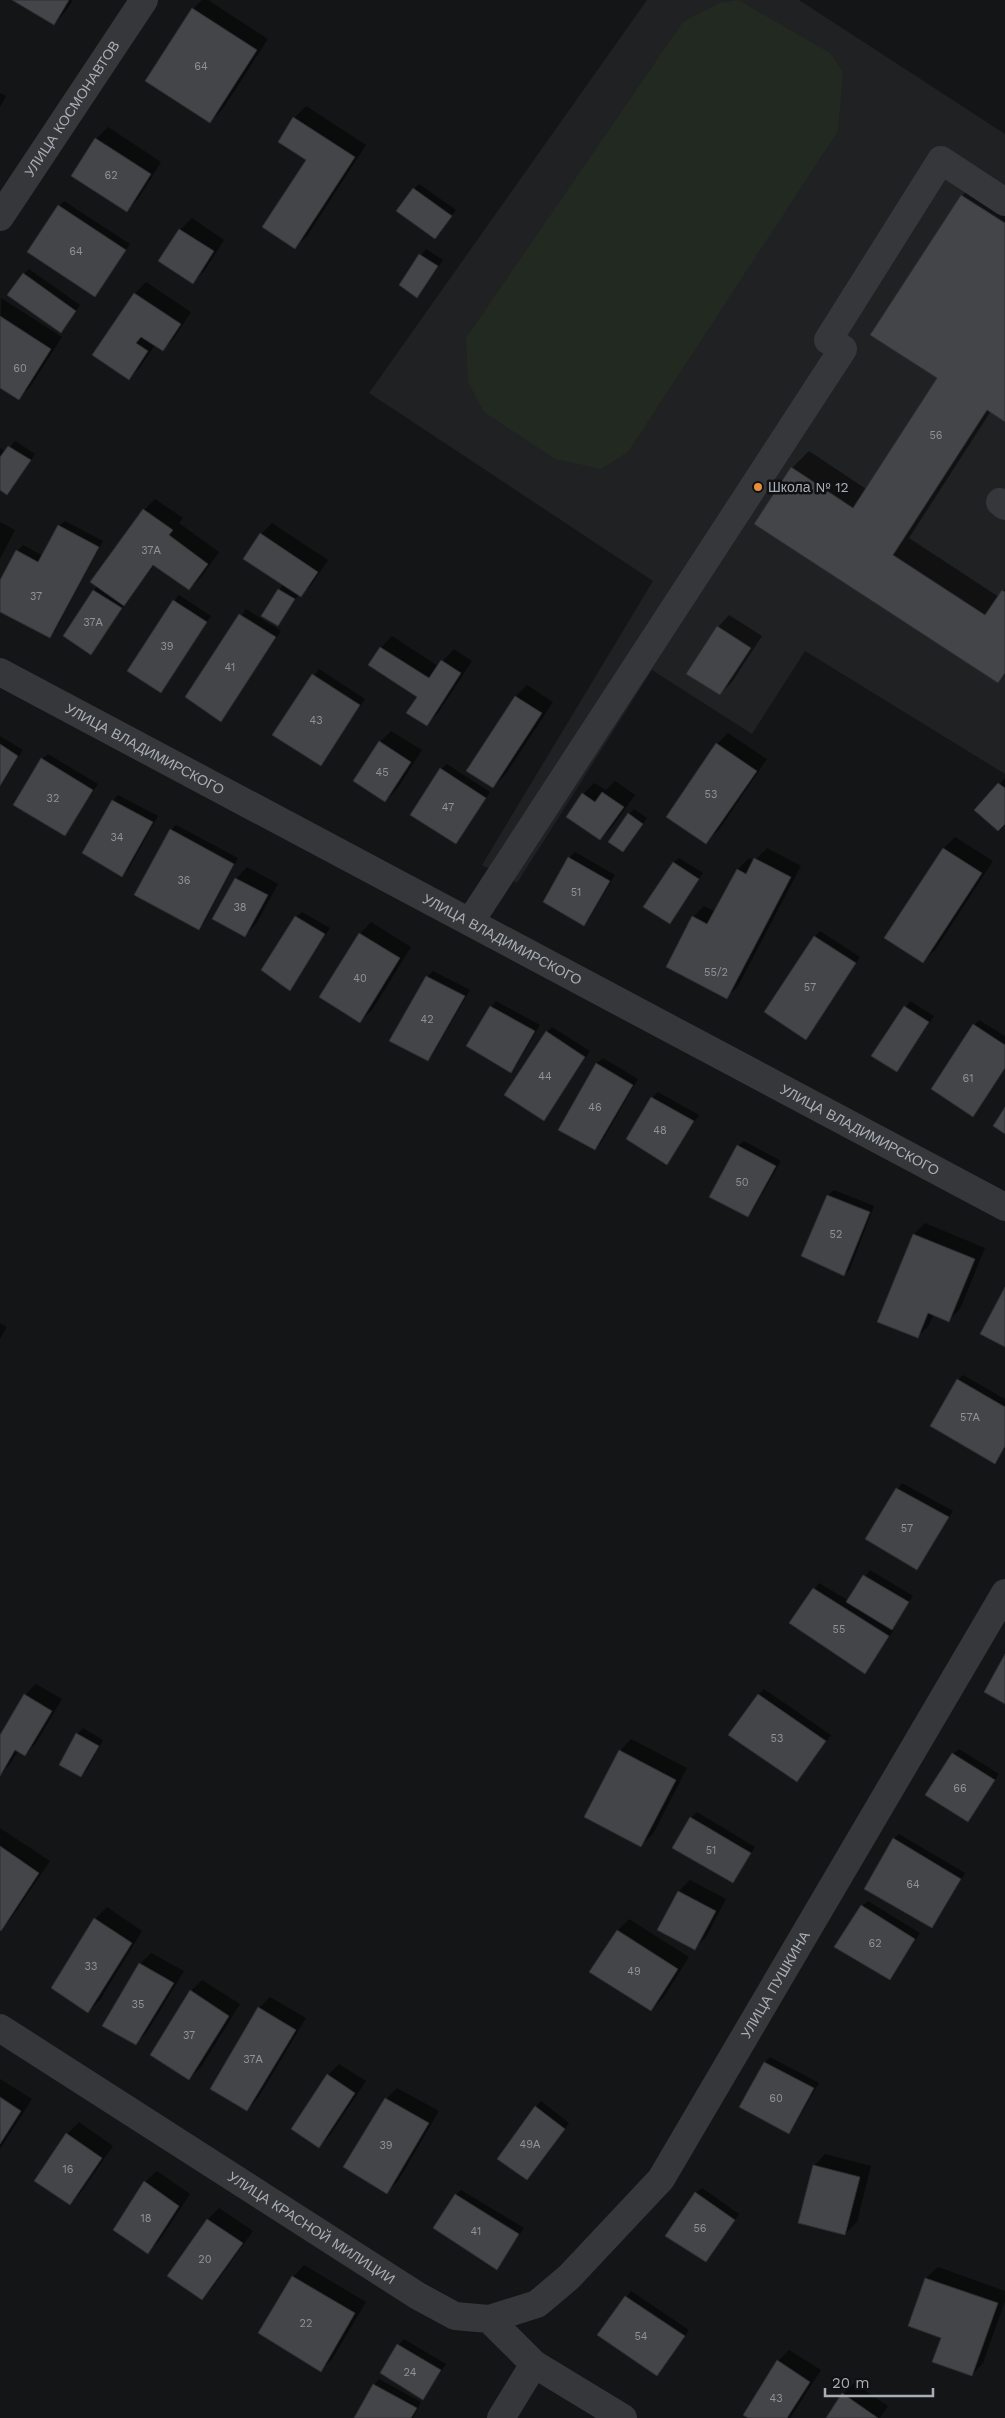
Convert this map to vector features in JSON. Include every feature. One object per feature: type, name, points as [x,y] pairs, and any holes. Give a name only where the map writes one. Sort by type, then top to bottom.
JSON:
[{"type":"street","name":"УЛИЦА КОСМОНАВТОВ","points":[[0,217],[144,0]]},
{"type":"street","points":[[470,922],[843,349],[828,340],[941,160],[1005,202]]},
{"type":"street","name":"УЛИЦА ВЛАДИМИРСКОГО","points":[[0,672],[1005,1208]]},
{"type":"street","name":"УЛИЦА ПУШКИНА","points":[[489,2319],[537,2304],[568,2278],[661,2179],[1005,1594]]},
{"type":"street","name":"УЛИЦА КРАСНОЙ МИЛИЦИИ","points":[[0,2028],[418,2296],[456,2316],[489,2319]]},
{"type":"street","points":[[489,2319],[534,2364],[623,2418]]},
{"type":"street","points":[[500,2418],[534,2364]]},
{"type":"shaded area","name":"Школа № 12","points":[[647,0],[799,0],[1005,134],[1005,774],[805,651],[752,734],[652,670],[517,883],[482,865],[653,581],[369,393]]},
{"type":"shaded area","points":[[738,0],[830,53],[843,72],[838,131],[628,452],[601,469],[555,459],[484,412],[468,382],[466,338],[683,22],[719,3]]},
{"type":"building","points":[[12,0],[69,0],[54,25]]},
{"type":"building","points":[[192,8],[257,50],[210,123],[145,81]]},
{"type":"building","points":[[293,117],[355,157],[295,249],[262,227],[306,160],[278,142]]},
{"type":"building","points":[[95,138],[151,174],[127,212],[71,176]]},
{"type":"building","points":[[413,188],[452,216],[435,239],[396,211]]},
{"type":"building","points":[[961,195],[1005,223],[1005,422],[987,410],[893,555],[985,615],[1002,590],[1005,592],[1005,673],[998,683],[754,524],[791,467],[853,508],[937,378],[870,335]]},
{"type":"building","points":[[58,205],[126,250],[95,297],[27,252]]},
{"type":"building","points":[[179,229],[214,251],[193,284],[158,261]]},
{"type":"building","points":[[419,254],[438,266],[417,298],[399,285]]},
{"type":"building","points":[[23,273],[76,311],[61,333],[7,295]]},
{"type":"building","points":[[134,293],[181,324],[163,351],[141,337],[136,343],[148,351],[129,380],[92,355]]},
{"type":"building","points":[[0,316],[51,349],[19,400],[0,388]]},
{"type":"building","points":[[8,446],[31,460],[7,495],[0,490],[0,457]]},
{"type":"building","points":[[143,509],[173,530],[169,535],[208,564],[189,590],[153,565],[124,606],[90,582]]},
{"type":"building","points":[[58,525],[99,547],[50,638],[0,612],[0,580],[16,550],[38,562]]},
{"type":"building","points":[[260,533],[318,572],[301,597],[243,559]]},
{"type":"building","points":[[278,589],[295,599],[278,626],[261,616]]},
{"type":"building","points":[[93,590],[122,608],[91,655],[63,636]]},
{"type":"building","points":[[173,600],[207,622],[161,693],[127,671]]},
{"type":"building","points":[[239,614],[276,637],[221,722],[185,697]]},
{"type":"building","points":[[717,626],[751,648],[720,695],[686,674]]},
{"type":"building","points":[[380,647],[429,678],[441,660],[461,673],[427,726],[406,713],[417,697],[368,665]]},
{"type":"building","points":[[312,674],[360,705],[321,766],[272,735]]},
{"type":"building","points":[[515,696],[542,713],[493,788],[466,771]]},
{"type":"building","points":[[379,741],[411,762],[385,802],[353,781]]},
{"type":"building","points":[[716,743],[757,771],[706,844],[666,817]]},
{"type":"building","points":[[0,744],[18,756],[0,786]]},
{"type":"building","points":[[41,758],[93,790],[65,836],[13,805]]},
{"type":"building","points":[[440,768],[486,798],[456,844],[410,815]]},
{"type":"building","points":[[998,783],[1005,788],[1005,824],[998,831],[974,810]]},
{"type":"building","points":[[602,792],[624,807],[600,840],[566,817],[582,793],[595,802]]},
{"type":"building","points":[[112,800],[153,822],[122,877],[82,853]]},
{"type":"building","points":[[628,813],[643,824],[623,852],[608,842]]},
{"type":"building","points":[[170,829],[234,864],[199,930],[134,895]]},
{"type":"building","points":[[943,848],[982,873],[923,963],[884,938]]},
{"type":"building","points":[[568,857],[610,881],[584,926],[543,902]]},
{"type":"building","points":[[754,858],[791,877],[727,999],[666,967],[692,916],[707,924],[737,869],[746,874]]},
{"type":"building","points":[[673,862],[699,879],[670,924],[643,907]]},
{"type":"building","points":[[235,878],[268,895],[245,937],[212,919]]},
{"type":"building","points":[[295,916],[325,934],[290,991],[261,970]]},
{"type":"building","points":[[359,933],[400,958],[360,1023],[319,997]]},
{"type":"building","points":[[814,936],[856,963],[806,1040],[764,1012]]},
{"type":"building","points":[[426,976],[465,996],[428,1061],[389,1041]]},
{"type":"building","points":[[490,1006],[535,1031],[511,1073],[466,1046]]},
{"type":"building","points":[[904,1006],[929,1022],[897,1072],[871,1056]]},
{"type":"building","points":[[973,1024],[1005,1045],[1005,1068],[973,1117],[931,1089]]},
{"type":"building","points":[[546,1031],[585,1057],[544,1121],[504,1095]]},
{"type":"building","points":[[596,1063],[633,1085],[595,1150],[558,1130]]},
{"type":"building","points":[[651,1097],[694,1121],[667,1165],[626,1139]]},
{"type":"building","points":[[1005,1107],[1005,1134],[993,1126]]},
{"type":"building","points":[[737,1145],[776,1166],[748,1217],[709,1197]]},
{"type":"building","points":[[827,1195],[870,1212],[844,1276],[801,1256]]},
{"type":"building","points":[[913,1234],[975,1259],[949,1322],[928,1313],[918,1338],[877,1322]]},
{"type":"building","points":[[1005,1287],[1005,1347],[980,1334]]},
{"type":"building","points":[[957,1379],[1005,1407],[1005,1446],[995,1464],[930,1426]]},
{"type":"building","points":[[896,1488],[949,1517],[917,1570],[865,1539]]},
{"type":"building","points":[[863,1575],[909,1602],[892,1630],[846,1602]]},
{"type":"building","points":[[813,1588],[889,1636],[865,1674],[789,1623]]},
{"type":"building","points":[[1005,1654],[1005,1704],[984,1692]]},
{"type":"building","points":[[24,1694],[52,1711],[25,1756],[15,1750],[0,1776],[0,1735]]},
{"type":"building","points":[[758,1694],[826,1741],[797,1782],[728,1735]]},
{"type":"building","points":[[76,1733],[99,1746],[81,1777],[59,1765]]},
{"type":"building","points":[[619,1750],[676,1780],[641,1847],[584,1817]]},
{"type":"building","points":[[952,1753],[995,1780],[968,1822],[925,1795]]},
{"type":"building","points":[[690,1817],[751,1853],[733,1883],[672,1848]]},
{"type":"building","points":[[893,1838],[961,1879],[932,1928],[864,1889]]},
{"type":"building","points":[[0,1846],[39,1873],[1,1931],[0,1930]]},
{"type":"building","points":[[678,1891],[716,1911],[695,1950],[657,1930]]},
{"type":"building","points":[[861,1905],[915,1939],[890,1980],[834,1947]]},
{"type":"building","points":[[94,1918],[132,1943],[88,2013],[51,1988]]},
{"type":"building","points":[[617,1930],[678,1969],[651,2011],[589,1972]]},
{"type":"building","points":[[139,1963],[174,1983],[136,2045],[102,2026]]},
{"type":"building","points":[[190,1990],[229,2016],[189,2080],[150,2055]]},
{"type":"building","points":[[258,2007],[296,2030],[247,2111],[210,2089]]},
{"type":"building","points":[[764,2062],[814,2088],[789,2134],[739,2107]]},
{"type":"building","points":[[327,2074],[355,2093],[319,2148],[291,2129]]},
{"type":"building","points":[[0,2097],[21,2111],[0,2144]]},
{"type":"building","points":[[385,2098],[429,2123],[387,2194],[343,2167]]},
{"type":"building","points":[[535,2106],[565,2129],[527,2180],[497,2159]]},
{"type":"building","points":[[66,2133],[102,2158],[70,2205],[34,2181]]},
{"type":"building","points":[[813,2165],[860,2177],[845,2235],[798,2223]]},
{"type":"building","points":[[144,2181],[179,2206],[148,2254],[113,2230]]},
{"type":"building","points":[[695,2192],[735,2220],[706,2262],[665,2236]]},
{"type":"building","points":[[455,2194],[519,2234],[497,2270],[433,2228]]},
{"type":"building","points":[[207,2219],[243,2243],[202,2300],[167,2276]]},
{"type":"building","points":[[292,2276],[355,2313],[321,2372],[258,2333]]},
{"type":"building","points":[[925,2278],[998,2303],[972,2376],[932,2362],[941,2338],[908,2326]]},
{"type":"building","points":[[625,2296],[685,2336],[657,2376],[597,2335]]},
{"type":"building","points":[[397,2344],[441,2370],[423,2400],[380,2373]]},
{"type":"building","points":[[777,2360],[810,2382],[787,2418],[748,2418],[743,2415]]},
{"type":"building","points":[[373,2384],[417,2408],[411,2418],[354,2418]]},
{"type":"building","points":[[842,2393],[878,2418],[826,2418]]},
{"type":"place","name":"Школа № 12","points":[[758,487]]}]
